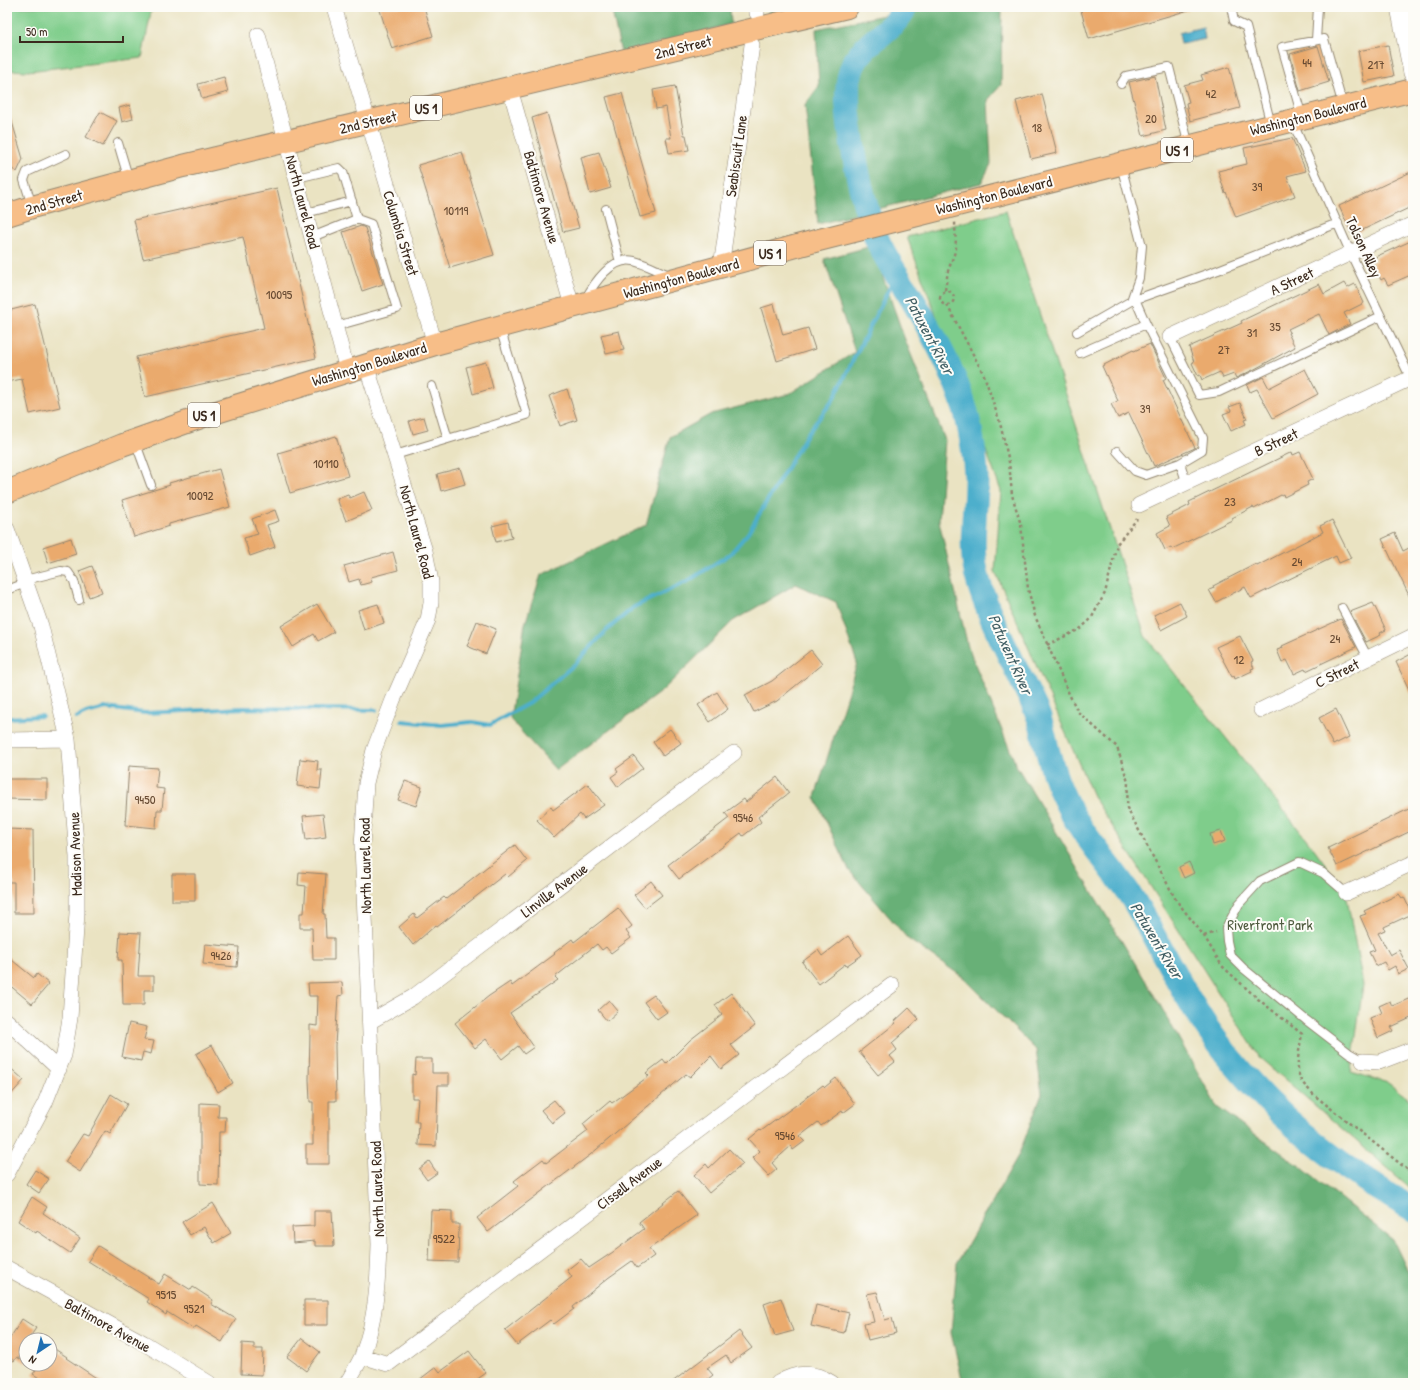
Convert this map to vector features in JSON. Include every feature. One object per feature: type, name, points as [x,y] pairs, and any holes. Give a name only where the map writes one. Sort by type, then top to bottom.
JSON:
[{"type":"main road","name":"2nd Street","points":[[7,216],[32,207],[287,141],[510,89],[847,7]]},
{"type":"main road","name":"Washington Boulevard","points":[[7,492],[134,441],[242,403],[435,344],[819,240],[1121,165],[1413,90]]},
{"type":"street","name":"Columbia Street","points":[[334,7],[435,344]]},
{"type":"street","points":[[1400,7],[1413,73]]},
{"type":"street","name":"North Laurel Road","points":[[258,35],[336,326],[357,367],[395,455],[425,551],[431,582],[431,603],[428,620],[393,700],[374,750],[366,783],[362,846],[371,1020],[379,1244],[378,1283],[374,1314],[362,1356],[347,1383]]},
{"type":"street","name":"Seabiscuit Lane","points":[[721,267],[752,46]]},
{"type":"street","name":"Baltimore Avenue","points":[[510,89],[578,305]]},
{"type":"street","name":"A Street","points":[[1170,337],[1413,224]]},
{"type":"street","name":"B Street","points":[[1139,505],[1412,380]]},
{"type":"street","name":"Madison Avenue","points":[[7,1174],[45,1103],[59,1069],[67,1041],[77,913],[77,857],[68,738],[43,633],[8,535]]},
{"type":"street","name":"C Street","points":[[1261,710],[1413,636]]},
{"type":"street","points":[[7,740],[68,738]]},
{"type":"street","name":"Linville Avenue","points":[[371,1020],[413,997],[734,753]]},
{"type":"street","points":[[1346,893],[1413,863]]},
{"type":"street","name":"Cissell Avenue","points":[[362,1356],[388,1364],[892,985]]},
{"type":"street","points":[[7,1022],[59,1069]]},
{"type":"street","points":[[1363,1061],[1379,1062],[1413,1049]]},
{"type":"street","name":"Baltimore Avenue","points":[[7,1268],[144,1343],[209,1383]]},
{"type":"street","points":[[778,1383],[797,1374],[821,1376],[832,1383]]},
{"type":"lane","points":[[1231,7],[1234,21],[1246,27],[1288,121]]},
{"type":"lane","points":[[1316,40],[1318,7]]},
{"type":"lane","points":[[1288,121],[1282,47],[1324,39],[1343,107]]},
{"type":"lane","points":[[1121,84],[1126,76],[1169,67],[1189,147]]},
{"type":"lane","name":"Tolson Alley","points":[[1288,121],[1412,380]]},
{"type":"lane","points":[[118,143],[130,181]]},
{"type":"lane","points":[[32,207],[24,180],[27,172],[66,154]]},
{"type":"lane","points":[[1117,452],[1135,471],[1146,475],[1180,463],[1202,450],[1203,438],[1133,300],[1139,278],[1142,246],[1121,165]]},
{"type":"lane","points":[[297,178],[340,168],[344,172],[357,219]]},
{"type":"lane","points":[[306,213],[352,201]]},
{"type":"lane","points":[[606,209],[620,262]]},
{"type":"lane","points":[[312,237],[357,219],[371,224],[397,309],[336,326]]},
{"type":"lane","points":[[1077,332],[1133,300],[1218,270],[1338,223]]},
{"type":"lane","points":[[578,305],[595,282],[620,262],[633,261],[678,279]]},
{"type":"lane","points":[[1170,337],[1199,395],[1219,392],[1381,316]]},
{"type":"lane","points":[[1080,353],[1146,324]]},
{"type":"lane","points":[[395,455],[527,415],[500,327]]},
{"type":"lane","points":[[432,386],[448,439]]},
{"type":"lane","points":[[134,441],[151,486]]},
{"type":"lane","points":[[1180,463],[1187,484]]},
{"type":"lane","points":[[7,590],[25,581],[61,571],[68,572],[74,581],[79,600]]},
{"type":"lane","points":[[1342,608],[1368,658]]},
{"type":"lane","points":[[1346,893],[1323,873],[1299,862],[1260,881],[1239,904],[1226,928],[1226,941],[1230,955],[1243,968],[1306,1020],[1349,1053],[1363,1061]]},
{"type":"path","points":[[947,207],[956,249],[948,271],[945,290],[940,294],[939,298],[941,303],[947,305],[984,375],[1000,423],[1009,462],[1012,495],[1021,526],[1028,589],[1035,616],[1078,712],[1117,747],[1125,770]]},
{"type":"path","points":[[945,290],[951,292],[954,296],[952,303],[947,305]]},
{"type":"path","points":[[1047,645],[1080,629],[1091,619],[1105,593],[1117,544],[1141,514],[1139,505]]},
{"type":"green space","points":[[7,7],[152,7],[142,58],[28,71],[7,70]]},
{"type":"green space","points":[[611,7],[730,7],[731,24],[621,53]]},
{"type":"green space","points":[[770,7],[787,7],[769,14]]},
{"type":"green space","points":[[923,7],[1002,7],[1001,85],[988,100],[991,164],[981,183],[818,224],[805,105],[819,86],[816,29]]},
{"type":"green space","name":"Riverfront Park","points":[[1006,211],[1145,636],[1315,850],[1346,893],[1363,985],[1351,1072],[1388,1083],[1413,1102],[1413,1190],[1260,1058],[1093,796],[995,571],[1001,491],[907,237]]},
{"type":"green space","points":[[872,246],[904,337],[945,440],[939,521],[968,647],[1016,765],[1160,1005],[1217,1107],[1297,1164],[1393,1240],[1413,1282],[1413,1383],[963,1383],[951,1333],[957,1263],[1019,1154],[1042,1094],[1036,1050],[964,978],[908,939],[849,870],[815,797],[857,663],[836,602],[796,584],[733,621],[663,690],[556,770],[510,719],[525,624],[541,575],[646,525],[670,437],[711,414],[789,394],[855,352],[824,259]]},
{"type":"water","points":[[1203,27],[1205,39],[1181,44],[1179,33]]},
{"type":"building","points":[[379,7],[424,7],[433,36],[392,49]]},
{"type":"building","points":[[1080,7],[1188,7],[1189,10],[1089,39]]},
{"type":"building","points":[[1388,45],[1394,76],[1364,82],[1358,51]]},
{"type":"building","points":[[1318,46],[1329,82],[1300,91],[1290,54]]},
{"type":"building","points":[[1229,67],[1240,108],[1190,121],[1186,103],[1189,102],[1184,85],[1203,80],[1201,75]]},
{"type":"building","points":[[1155,76],[1166,130],[1143,136],[1129,82]]},
{"type":"building","points":[[224,77],[228,92],[202,99],[198,84]]},
{"type":"building","points":[[675,86],[684,135],[686,135],[689,150],[669,153],[666,138],[671,138],[666,107],[656,109],[653,90]]},
{"type":"building","points":[[622,93],[656,213],[640,217],[606,97]]},
{"type":"building","points":[[1042,94],[1057,153],[1031,159],[1016,101]]},
{"type":"building","points":[[130,105],[133,119],[122,122],[119,108]]},
{"type":"building","points":[[100,112],[117,121],[103,146],[86,137]]},
{"type":"building","points":[[547,113],[579,228],[563,232],[532,118]]},
{"type":"building","points":[[10,115],[23,159],[17,172],[7,166],[7,116]]},
{"type":"building","points":[[1292,138],[1306,171],[1287,176],[1295,196],[1236,217],[1226,192],[1225,193],[1218,171],[1247,164],[1244,148]]},
{"type":"building","points":[[462,152],[494,255],[450,268],[418,165]]},
{"type":"building","points":[[599,152],[611,188],[590,194],[581,157]]},
{"type":"building","points":[[1413,171],[1413,206],[1352,235],[1339,206]]},
{"type":"building","points":[[277,188],[316,358],[145,397],[136,357],[264,328],[243,237],[143,259],[134,220]]},
{"type":"building","points":[[361,226],[365,228],[383,284],[362,291],[343,232]]},
{"type":"building","points":[[1413,240],[1413,274],[1388,285],[1384,278],[1381,280],[1372,262],[1376,261],[1375,257]]},
{"type":"building","points":[[1344,283],[1347,288],[1355,284],[1364,303],[1344,313],[1350,324],[1329,335],[1319,314],[1288,329],[1290,332],[1288,333],[1295,347],[1253,370],[1236,378],[1234,374],[1223,378],[1220,372],[1202,380],[1200,375],[1198,376],[1192,363],[1194,362],[1189,347],[1242,323],[1241,321],[1319,284],[1324,294]]},
{"type":"building","points":[[35,304],[60,407],[30,414],[22,379],[7,382],[7,311]]},
{"type":"building","points":[[774,304],[783,335],[808,328],[815,349],[777,361],[761,308]]},
{"type":"building","points":[[619,331],[624,350],[606,354],[601,335]]},
{"type":"building","points":[[1150,344],[1166,378],[1163,380],[1195,448],[1154,466],[1129,413],[1118,418],[1111,404],[1118,401],[1102,366],[1133,350],[1134,351]]},
{"type":"building","points":[[486,362],[493,388],[473,394],[466,367]]},
{"type":"building","points":[[1305,369],[1318,394],[1273,418],[1257,389],[1250,392],[1247,385],[1263,377],[1269,388]]},
{"type":"building","points":[[567,389],[577,420],[560,426],[549,396]]},
{"type":"building","points":[[1240,403],[1247,419],[1244,420],[1246,424],[1231,431],[1223,414],[1231,411],[1229,407]]},
{"type":"building","points":[[424,417],[428,430],[413,434],[409,421]]},
{"type":"building","points":[[336,436],[348,476],[290,493],[278,453]]},
{"type":"building","points":[[1292,452],[1293,455],[1300,452],[1313,479],[1307,482],[1308,485],[1284,497],[1283,494],[1254,509],[1253,507],[1232,518],[1232,520],[1172,549],[1171,547],[1165,550],[1157,533],[1170,526],[1166,517],[1190,505],[1189,502]]},
{"type":"building","points":[[460,468],[465,484],[441,491],[437,474]]},
{"type":"building","points":[[219,469],[230,507],[169,524],[169,526],[134,537],[122,500],[170,485],[169,483]]},
{"type":"building","points":[[364,492],[372,510],[346,521],[337,499],[348,495],[350,498]]},
{"type":"building","points":[[275,510],[279,521],[267,525],[275,547],[250,556],[244,538],[258,534],[252,519]]},
{"type":"building","points":[[1332,520],[1351,558],[1339,563],[1336,556],[1251,598],[1245,587],[1216,602],[1209,590],[1214,588],[1213,586],[1256,564],[1257,566],[1323,532],[1320,526]]},
{"type":"building","points":[[508,522],[512,538],[496,542],[492,526]]},
{"type":"building","points":[[1395,533],[1403,551],[1413,546],[1413,604],[1382,539]]},
{"type":"building","points":[[71,538],[76,554],[48,563],[43,547]]},
{"type":"building","points":[[393,552],[398,570],[371,577],[372,582],[361,585],[359,579],[349,582],[344,566]]},
{"type":"building","points":[[92,566],[102,592],[89,597],[79,571]]},
{"type":"building","points":[[1180,602],[1187,616],[1161,630],[1154,615]]},
{"type":"building","points":[[1373,603],[1386,630],[1380,633],[1381,635],[1366,642],[1350,612]]},
{"type":"building","points":[[317,604],[334,632],[318,641],[314,634],[293,647],[281,626]]},
{"type":"building","points":[[378,604],[384,623],[364,630],[358,610]]},
{"type":"building","points":[[1341,619],[1356,647],[1306,671],[1305,669],[1294,674],[1287,660],[1282,662],[1277,650],[1283,648],[1282,646]]},
{"type":"building","points":[[477,621],[496,629],[486,654],[467,646]]},
{"type":"building","points":[[1240,636],[1253,661],[1251,662],[1254,668],[1251,669],[1252,671],[1235,679],[1234,676],[1232,677],[1216,647]]},
{"type":"building","points":[[811,650],[822,664],[777,701],[754,712],[745,695],[772,681]]},
{"type":"building","points":[[1413,653],[1413,698],[1396,662]]},
{"type":"building","points":[[717,692],[728,709],[710,722],[698,705]]},
{"type":"building","points":[[1336,709],[1349,737],[1333,745],[1319,718]]},
{"type":"building","points":[[670,729],[681,743],[663,756],[653,742]]},
{"type":"building","points":[[634,756],[643,768],[618,787],[611,777],[618,772],[616,769]]},
{"type":"building","points":[[300,759],[318,761],[317,770],[322,770],[320,789],[297,786]]},
{"type":"building","points":[[129,766],[158,768],[156,788],[164,789],[162,810],[157,810],[156,828],[125,825]]},
{"type":"building","points":[[777,777],[789,793],[758,817],[761,822],[743,836],[741,833],[679,879],[668,865],[729,818],[725,813],[744,799],[746,802]]},
{"type":"building","points":[[7,779],[47,779],[47,800],[7,799]]},
{"type":"building","points":[[405,781],[422,787],[416,806],[398,800]]},
{"type":"building","points":[[588,784],[604,805],[584,819],[580,814],[554,838],[537,820],[551,807],[553,810]]},
{"type":"building","points":[[1413,807],[1413,830],[1337,866],[1328,848]]},
{"type":"building","points":[[323,814],[326,837],[306,840],[303,816]]},
{"type":"building","points":[[7,829],[33,830],[34,913],[14,913],[14,882],[7,882]]},
{"type":"building","points":[[1221,831],[1225,841],[1213,845],[1210,834]]},
{"type":"building","points":[[515,845],[527,861],[508,877],[505,874],[437,927],[436,925],[413,945],[399,927],[414,914],[417,918],[444,897],[446,899]]},
{"type":"building","points":[[1189,862],[1194,873],[1184,878],[1179,867]]},
{"type":"building","points":[[299,872],[326,874],[323,914],[325,914],[326,938],[334,938],[334,960],[313,960],[312,928],[300,928],[300,913],[304,913],[306,886],[298,885]]},
{"type":"building","points":[[172,874],[195,874],[195,901],[172,901]]},
{"type":"building","points":[[651,881],[662,895],[645,908],[634,895]]},
{"type":"building","points":[[1399,894],[1402,898],[1404,897],[1412,914],[1384,927],[1385,930],[1378,933],[1390,955],[1399,950],[1409,969],[1398,974],[1395,966],[1388,970],[1384,962],[1376,966],[1369,952],[1375,950],[1360,916],[1366,914],[1364,911]]},
{"type":"building","points":[[618,908],[632,926],[626,931],[631,938],[611,953],[606,947],[602,950],[597,944],[555,977],[558,980],[510,1013],[534,1047],[524,1054],[518,1046],[502,1059],[486,1039],[475,1048],[455,1023],[489,996],[510,982],[512,986],[555,954],[554,953],[572,939],[574,942]]},
{"type":"building","points":[[120,932],[141,933],[138,976],[154,976],[154,990],[144,990],[144,1005],[123,1005],[122,960],[118,960]]},
{"type":"building","points":[[848,936],[862,955],[846,966],[845,964],[819,984],[802,962],[818,950],[822,956]]},
{"type":"building","points":[[205,944],[239,947],[237,967],[203,964]]},
{"type":"building","points":[[7,956],[34,978],[37,974],[49,984],[32,1004],[7,983]]},
{"type":"building","points":[[342,982],[343,995],[338,996],[335,1046],[336,1101],[329,1101],[329,1164],[306,1164],[306,1145],[313,1145],[313,1102],[310,1102],[309,1079],[310,1025],[317,1026],[318,996],[309,996],[308,983]]},
{"type":"building","points":[[731,993],[755,1026],[731,1045],[739,1055],[721,1069],[711,1056],[690,1077],[686,1074],[590,1155],[488,1232],[477,1218],[518,1186],[514,1181],[543,1159],[546,1163],[588,1131],[583,1124],[610,1101],[612,1103],[649,1076],[646,1073],[663,1060],[666,1064],[690,1040],[722,1015],[715,1005]]},
{"type":"building","points":[[654,995],[667,1012],[657,1019],[644,1002]]},
{"type":"building","points":[[1413,997],[1413,1017],[1391,1027],[1393,1031],[1378,1038],[1370,1018],[1382,1013],[1379,1006],[1390,1001],[1392,1006]]},
{"type":"building","points":[[609,1000],[618,1011],[607,1021],[598,1010]]},
{"type":"building","points":[[909,1008],[919,1019],[892,1043],[897,1050],[890,1056],[895,1062],[878,1075],[859,1052],[896,1023],[894,1022]]},
{"type":"building","points":[[129,1023],[147,1027],[144,1040],[154,1041],[151,1054],[143,1052],[141,1061],[122,1057]]},
{"type":"building","points":[[212,1045],[233,1083],[218,1092],[196,1054]]},
{"type":"building","points":[[416,1059],[432,1059],[432,1073],[449,1073],[449,1085],[438,1085],[436,1146],[418,1145],[419,1122],[416,1122],[418,1098],[412,1098],[412,1074],[415,1075]]},
{"type":"building","points":[[7,1065],[24,1080],[7,1099]]},
{"type":"building","points":[[836,1078],[855,1104],[821,1126],[818,1122],[800,1136],[805,1141],[793,1150],[791,1146],[772,1163],[777,1169],[769,1176],[752,1158],[760,1151],[749,1139],[823,1085],[825,1087]]},
{"type":"building","points":[[111,1094],[127,1104],[110,1134],[105,1131],[80,1172],[65,1162],[83,1134],[88,1136]]},
{"type":"building","points":[[554,1100],[565,1113],[552,1123],[541,1110]]},
{"type":"building","points":[[200,1103],[219,1104],[218,1117],[226,1117],[225,1132],[219,1132],[218,1185],[200,1184]]},
{"type":"building","points":[[729,1149],[743,1164],[709,1193],[694,1175],[706,1164],[709,1168]]},
{"type":"building","points":[[429,1161],[437,1173],[427,1180],[419,1169]]},
{"type":"building","points":[[35,1170],[49,1179],[39,1193],[26,1184]]},
{"type":"building","points":[[678,1191],[697,1215],[649,1249],[654,1256],[637,1268],[632,1261],[608,1278],[573,1307],[574,1309],[554,1324],[550,1320],[517,1345],[505,1330],[572,1277],[567,1270],[581,1259],[589,1268],[613,1252],[644,1229],[639,1222]]},
{"type":"building","points":[[32,1197],[47,1207],[43,1213],[80,1238],[70,1253],[37,1231],[36,1233],[18,1221]]},
{"type":"building","points":[[213,1203],[231,1233],[214,1243],[204,1227],[190,1235],[182,1222]]},
{"type":"building","points":[[431,1210],[452,1211],[452,1224],[459,1224],[458,1262],[429,1261]]},
{"type":"building","points":[[314,1211],[332,1211],[334,1246],[315,1246],[315,1241],[293,1243],[292,1227],[314,1226]]},
{"type":"building","points":[[98,1246],[159,1284],[165,1274],[191,1290],[193,1287],[213,1300],[211,1304],[236,1319],[222,1342],[196,1326],[194,1329],[167,1312],[166,1315],[147,1302],[149,1299],[88,1261]]},
{"type":"building","points":[[877,1292],[885,1320],[892,1318],[896,1333],[868,1340],[864,1324],[874,1322],[867,1294]]},
{"type":"building","points":[[781,1298],[793,1331],[775,1336],[764,1304]]},
{"type":"building","points":[[304,1300],[328,1300],[328,1325],[304,1325]]},
{"type":"building","points":[[816,1305],[849,1313],[844,1333],[811,1326]]},
{"type":"building","points":[[22,1319],[36,1328],[33,1332],[18,1332],[18,1358],[14,1361],[7,1357],[7,1343]]},
{"type":"building","points":[[739,1331],[752,1348],[731,1363],[726,1355],[707,1368],[713,1375],[703,1383],[671,1383]]},
{"type":"building","points":[[302,1338],[320,1352],[306,1371],[287,1357]]},
{"type":"building","points":[[242,1343],[254,1344],[254,1349],[263,1349],[262,1375],[241,1374]]},
{"type":"building","points":[[58,1351],[104,1383],[47,1383],[33,1374],[34,1372],[58,1372]]},
{"type":"building","points":[[469,1351],[486,1373],[472,1383],[415,1383],[436,1367],[440,1372]]},
{"type":"waterway","name":"Patuxent River","points":[[905,7],[893,24],[868,45],[861,53],[855,61],[851,71],[847,97],[856,165],[864,202],[876,237],[884,254],[937,343],[956,384],[966,412],[974,451],[976,475],[973,541],[975,567],[978,580],[992,619],[1036,711],[1052,768],[1061,791],[1081,828],[1134,901],[1201,1019],[1232,1062],[1254,1087],[1303,1133],[1356,1174],[1413,1209]]},
{"type":"waterway","points":[[402,721],[442,725],[472,722],[490,725],[529,703],[575,664],[607,630],[634,607],[688,581],[730,554],[748,533],[807,434],[833,400],[896,275]]},
{"type":"waterway","points":[[76,718],[86,713],[106,708],[145,713],[243,708],[376,710]]},
{"type":"waterway","points":[[7,718],[42,716]]}]
